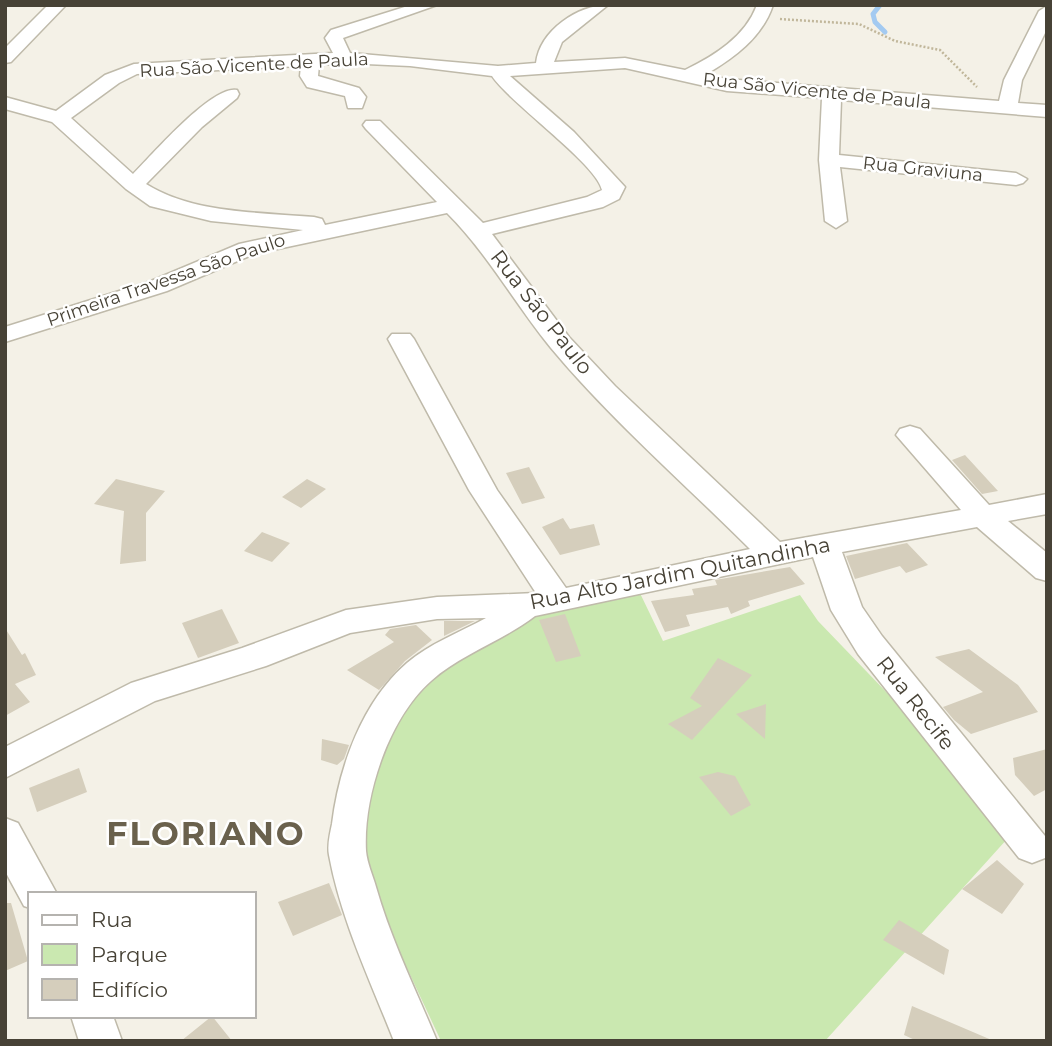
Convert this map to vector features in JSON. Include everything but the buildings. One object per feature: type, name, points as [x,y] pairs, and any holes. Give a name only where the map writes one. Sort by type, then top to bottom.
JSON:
[{"type":"street","points":[[5,58],[58,5]]},
{"type":"street","points":[[344,58],[334,36],[396,10],[429,5]]},
{"type":"street","points":[[545,67],[546,51],[551,43],[568,27],[600,5]]},
{"type":"street","points":[[686,77],[720,59],[764,10]]},
{"type":"street","points":[[1007,108],[1013,80],[1047,11]]},
{"type":"street","name":"Rua São Vicente de Paula","points":[[59,118],[112,79],[134,69],[344,58],[410,61],[498,71],[625,63],[659,68],[686,77],[727,85],[1047,111]]},
{"type":"street","points":[[311,59],[309,76],[314,83],[352,92],[357,97],[355,104]]},
{"type":"street","points":[[478,231],[582,206],[605,198],[614,187],[566,136],[507,84],[498,71]]},
{"type":"street","points":[[133,185],[195,123],[230,94]]},
{"type":"street","points":[[832,94],[829,160],[836,221]]},
{"type":"street","points":[[9,101],[59,118],[133,185],[158,201],[211,214],[363,226]]},
{"type":"street","name":"Rua São Paulo","points":[[373,125],[478,231],[560,342],[606,392],[774,554]]},
{"type":"street","name":"Rua Graviuna","points":[[829,160],[1016,179]]},
{"type":"street","name":"Primeira Travessa São Paulo","points":[[5,335],[159,286],[247,249],[451,205]]},
{"type":"street","points":[[401,339],[420,368],[514,541],[542,603],[439,658],[419,672],[399,694],[369,744],[354,791],[347,852],[365,919],[416,1041]]},
{"type":"street","points":[[910,435],[981,514],[1047,570]]},
{"type":"street","name":"Rua Alto Jardim Quitandinha","points":[[5,764],[143,692],[254,657],[346,622],[437,608],[542,603],[824,544],[1047,504]]},
{"type":"street","name":"Rua Recife","points":[[824,544],[847,610],[870,645],[1032,847]]},
{"type":"street","points":[[5,834],[37,892]]},
{"type":"street","points":[[93,1018],[101,1041]]},
{"type":"path","points":[[764,10],[859,24],[895,41],[940,50],[967,74],[979,90],[984,107]]},
{"type":"green space","points":[[638,589],[663,641],[800,595],[818,621],[1017,828],[825,1041],[441,1041],[350,846],[373,741],[457,656],[522,615]]},
{"type":"waterway","points":[[880,5],[873,14],[875,22],[885,32]]},
{"type":"district","name":"FLORIANO","points":[[206,833]]}]
